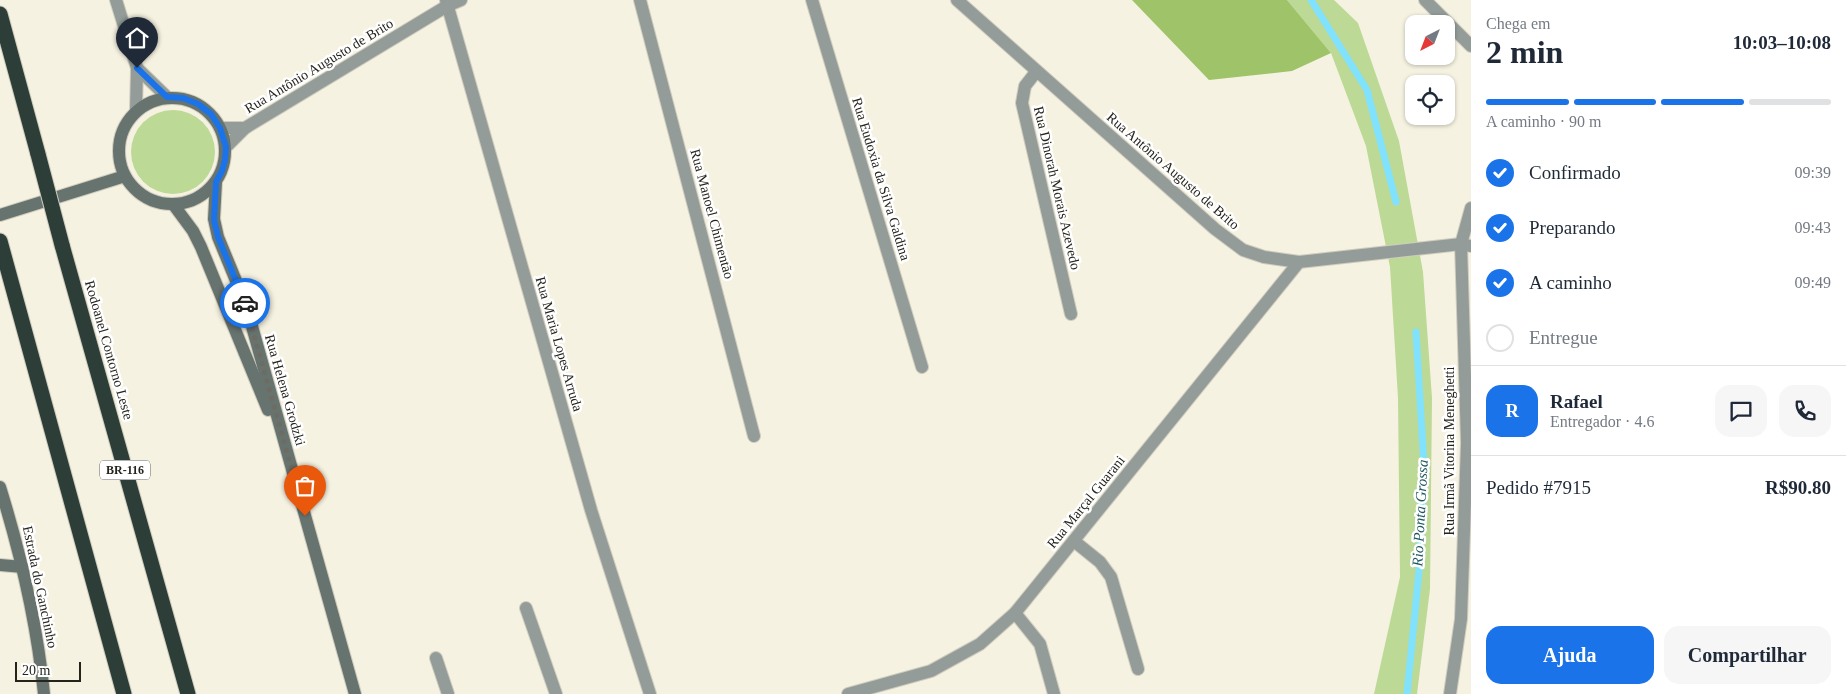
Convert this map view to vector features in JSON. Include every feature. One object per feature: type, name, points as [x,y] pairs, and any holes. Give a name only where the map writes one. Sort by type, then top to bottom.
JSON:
[{"type":"highway","name":"Rodoanel Contorno Leste","points":[[0,14],[62,245],[188,694]]},
{"type":"highway","points":[[0,241],[124,694]]},
{"type":"main road","points":[[167,97],[183,98],[198,104],[211,114],[220,128],[226,147],[223,165],[216,182],[204,194],[190,201],[174,204],[158,202],[144,196],[132,186],[125,176],[118,154],[120,138],[126,123],[136,111],[145,104],[167,97]]},
{"type":"main road","points":[[0,215],[125,176]]},
{"type":"main road","name":"Rua Helena Grodzki","points":[[216,182],[214,220],[218,237],[246,305],[354,694]]},
{"type":"main road","name":"Rua Helena Grodzki","points":[[174,204],[193,231],[201,247],[290,463]]},
{"type":"main road","name":"Estrada do Ganchinho","points":[[0,487],[23,567],[33,615],[44,694]]},
{"type":"main road","points":[[0,564],[23,567]]},
{"type":"street","points":[[116,0],[137,68],[136,111]]},
{"type":"street","name":"Rua Antônio Augusto de Brito","points":[[226,147],[244,128],[447,3],[461,0]]},
{"type":"street","name":"Rua Manoel Chimentão","points":[[640,0],[754,436]]},
{"type":"street","name":"Rua Eudoxia da Silva Galdina","points":[[812,0],[922,368]]},
{"type":"street","name":"Rua Antônio Augusto de Brito","points":[[957,0],[1215,229],[1243,250],[1264,257],[1299,262],[1466,245]]},
{"type":"street","points":[[1425,0],[1471,46]]},
{"type":"street","name":"Rua Maria Lopes Arruda","points":[[447,3],[591,510],[650,694]]},
{"type":"street","points":[[137,68],[167,97]]},
{"type":"street","name":"Rua Dinorah Morais Azevedo","points":[[1036,72],[1025,86],[1022,102],[1071,314]]},
{"type":"street","name":"Rua Antônio Augusto de Brito","points":[[220,128],[244,128]]},
{"type":"street","name":"Rua Irmã Vitorina Meneghetti","points":[[1450,694],[1466,620],[1469,443],[1466,245],[1471,208]]},
{"type":"street","name":"Rua Marçal Guarani","points":[[848,694],[931,672],[980,644],[1015,613],[1299,262]]},
{"type":"street","points":[[1074,541],[1100,562],[1111,577],[1138,669]]},
{"type":"street","points":[[526,608],[556,694]]},
{"type":"street","points":[[1015,613],[1040,644],[1054,694]]},
{"type":"street","points":[[436,658],[448,694]]},
{"type":"green space","points":[[1132,0],[1287,0],[1331,53],[1292,71],[1209,80]]},
{"type":"green space","points":[[1287,0],[1334,0],[1358,23],[1399,141],[1423,272],[1432,398],[1430,589],[1417,694],[1374,694],[1400,577],[1398,398],[1390,267],[1366,146],[1331,53]]},
{"type":"green space","points":[[165,110],[181,110],[197,117],[208,128],[215,144],[212,168],[203,182],[197,187],[181,194],[165,194],[149,187],[138,176],[131,160],[131,144],[138,128],[149,117]]},
{"type":"waterway","name":"Rio Ponta Grossa","points":[[1311,0],[1367,90],[1396,202]]},
{"type":"waterway","name":"Rio Ponta Grossa","points":[[1407,694],[1419,571],[1424,466],[1416,332]]},
{"type":"way so far","points":[[245,303],[305,516]]},
{"type":"route","points":[[137,68],[167,97],[183,98],[198,104],[211,114],[220,128],[226,147],[222,171],[216,182],[214,220],[225,256],[238,282],[245,303]]}]
